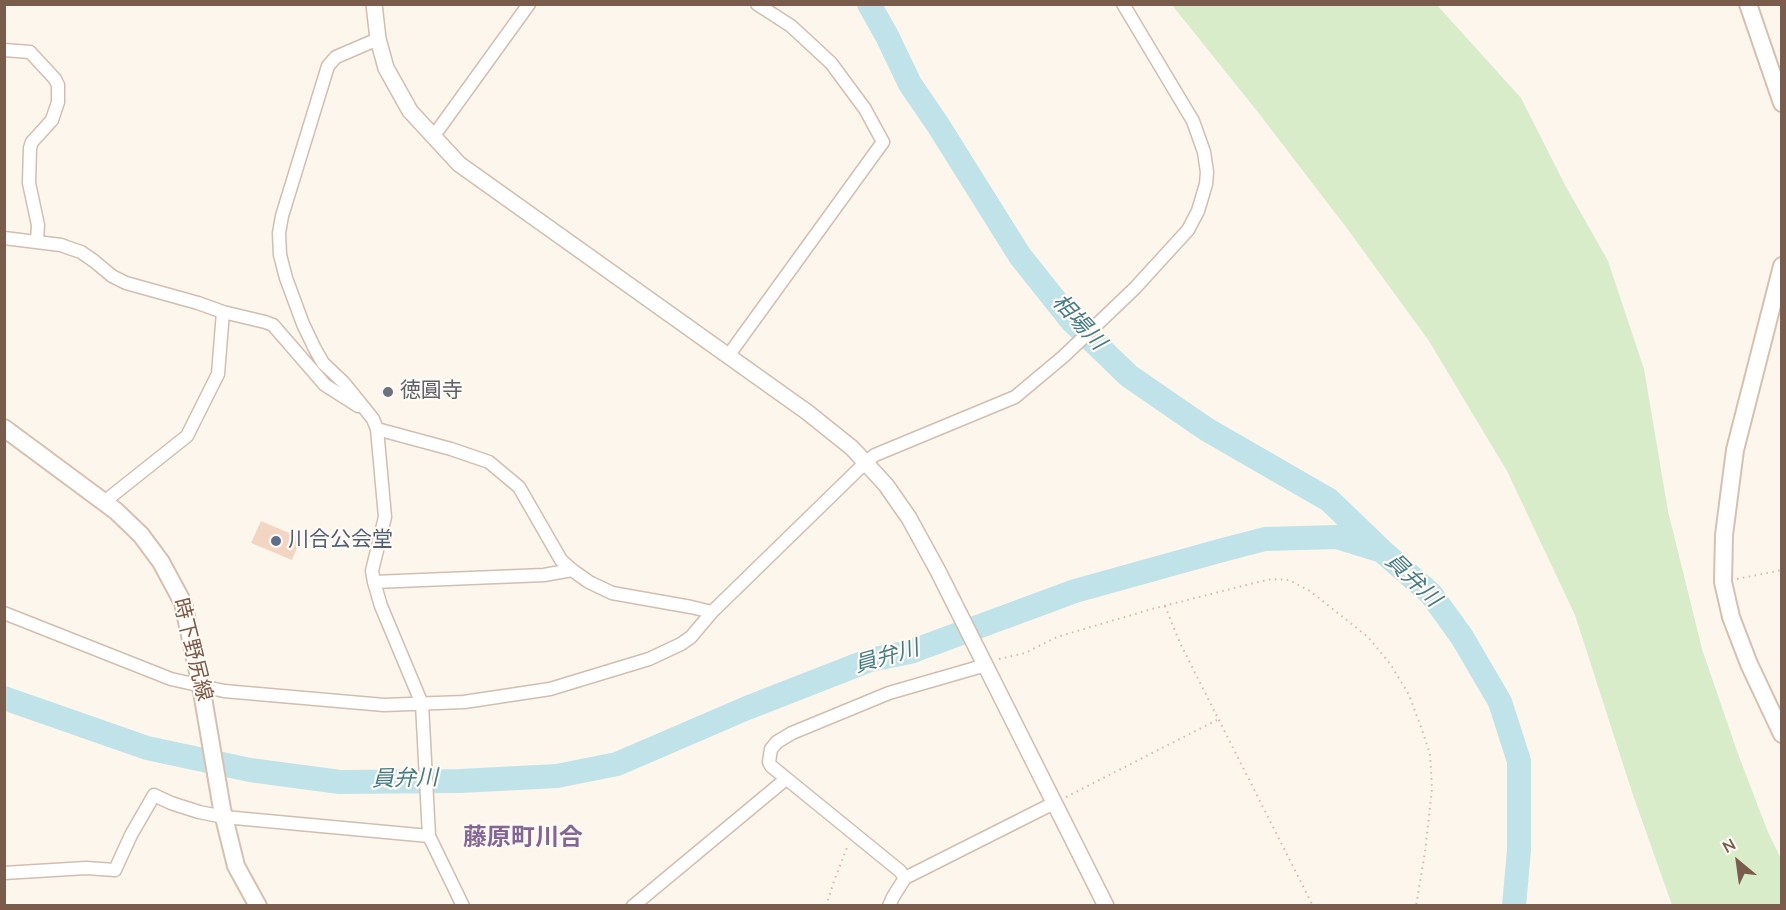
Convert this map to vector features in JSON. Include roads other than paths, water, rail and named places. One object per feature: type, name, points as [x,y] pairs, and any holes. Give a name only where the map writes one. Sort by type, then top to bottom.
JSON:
[{"type":"main road","points":[[1748,4],[1782,103]]},
{"type":"main road","points":[[1782,266],[1735,450],[1724,535],[1722,582],[1731,617],[1749,664],[1782,734]]},
{"type":"main road","name":"時下野尻線","points":[[4,428],[117,511],[141,535],[167,572],[183,603],[202,690],[223,813],[237,866],[258,906]]},
{"type":"street","points":[[374,4],[378,39],[386,68],[410,111],[459,164],[807,412],[852,448],[886,485],[909,518],[938,571],[1106,906]]},
{"type":"street","points":[[433,137],[529,4]]},
{"type":"street","points":[[728,356],[883,142],[865,109],[831,63],[791,26],[757,4]]},
{"type":"street","points":[[4,613],[202,690],[422,707],[550,689],[649,659],[681,644],[691,638],[712,612],[866,462],[875,455],[1015,397],[1064,356],[1135,288],[1188,230],[1206,184],[1204,152],[1192,121],[1123,4]]},
{"type":"street","points":[[378,39],[336,57],[328,66],[282,216],[279,233],[280,255],[285,278],[315,350],[323,363],[344,383],[373,419],[377,429],[385,517],[372,571],[381,606],[422,707],[429,832],[463,906]]},
{"type":"street","points":[[4,50],[30,52],[58,85],[58,102],[52,120],[32,142],[30,148],[29,183],[38,225],[38,242]]},
{"type":"street","points":[[4,238],[61,245],[81,252],[112,276],[126,283],[273,325],[325,385],[364,410]]},
{"type":"street","points":[[104,502],[188,436],[218,374],[223,312]]},
{"type":"street","points":[[377,429],[489,462],[519,487],[561,560],[590,582],[612,593],[712,612]]},
{"type":"street","points":[[374,582],[544,575],[572,570]]},
{"type":"street","points":[[905,878],[786,779],[769,762],[771,749],[777,742],[792,734],[889,693],[984,663]]},
{"type":"street","points":[[633,906],[786,779]]},
{"type":"street","points":[[4,873],[86,868],[115,870],[131,835],[154,795],[199,812],[429,832]]},
{"type":"street","points":[[889,906],[905,878],[1054,803]]},
{"type":"waterway","name":"相場川","points":[[869,4],[910,84],[1020,256],[1071,320],[1129,376],[1206,429],[1329,500],[1431,594],[1462,637],[1500,702],[1519,761],[1519,850],[1514,906]]},
{"type":"waterway","name":"員弁川","points":[[4,698],[147,748],[250,770],[340,782],[460,781],[557,776],[617,764],[747,708],[870,660],[910,652],[1075,591],[1219,551],[1265,539],[1337,537],[1382,551]]},
{"type":"place","name":"徳圓寺","points":[[388,392]]},
{"type":"place","name":"川合公会堂","points":[[276,541]]},
{"type":"district","name":"藤原町川合","points":[[523,839]]}]
